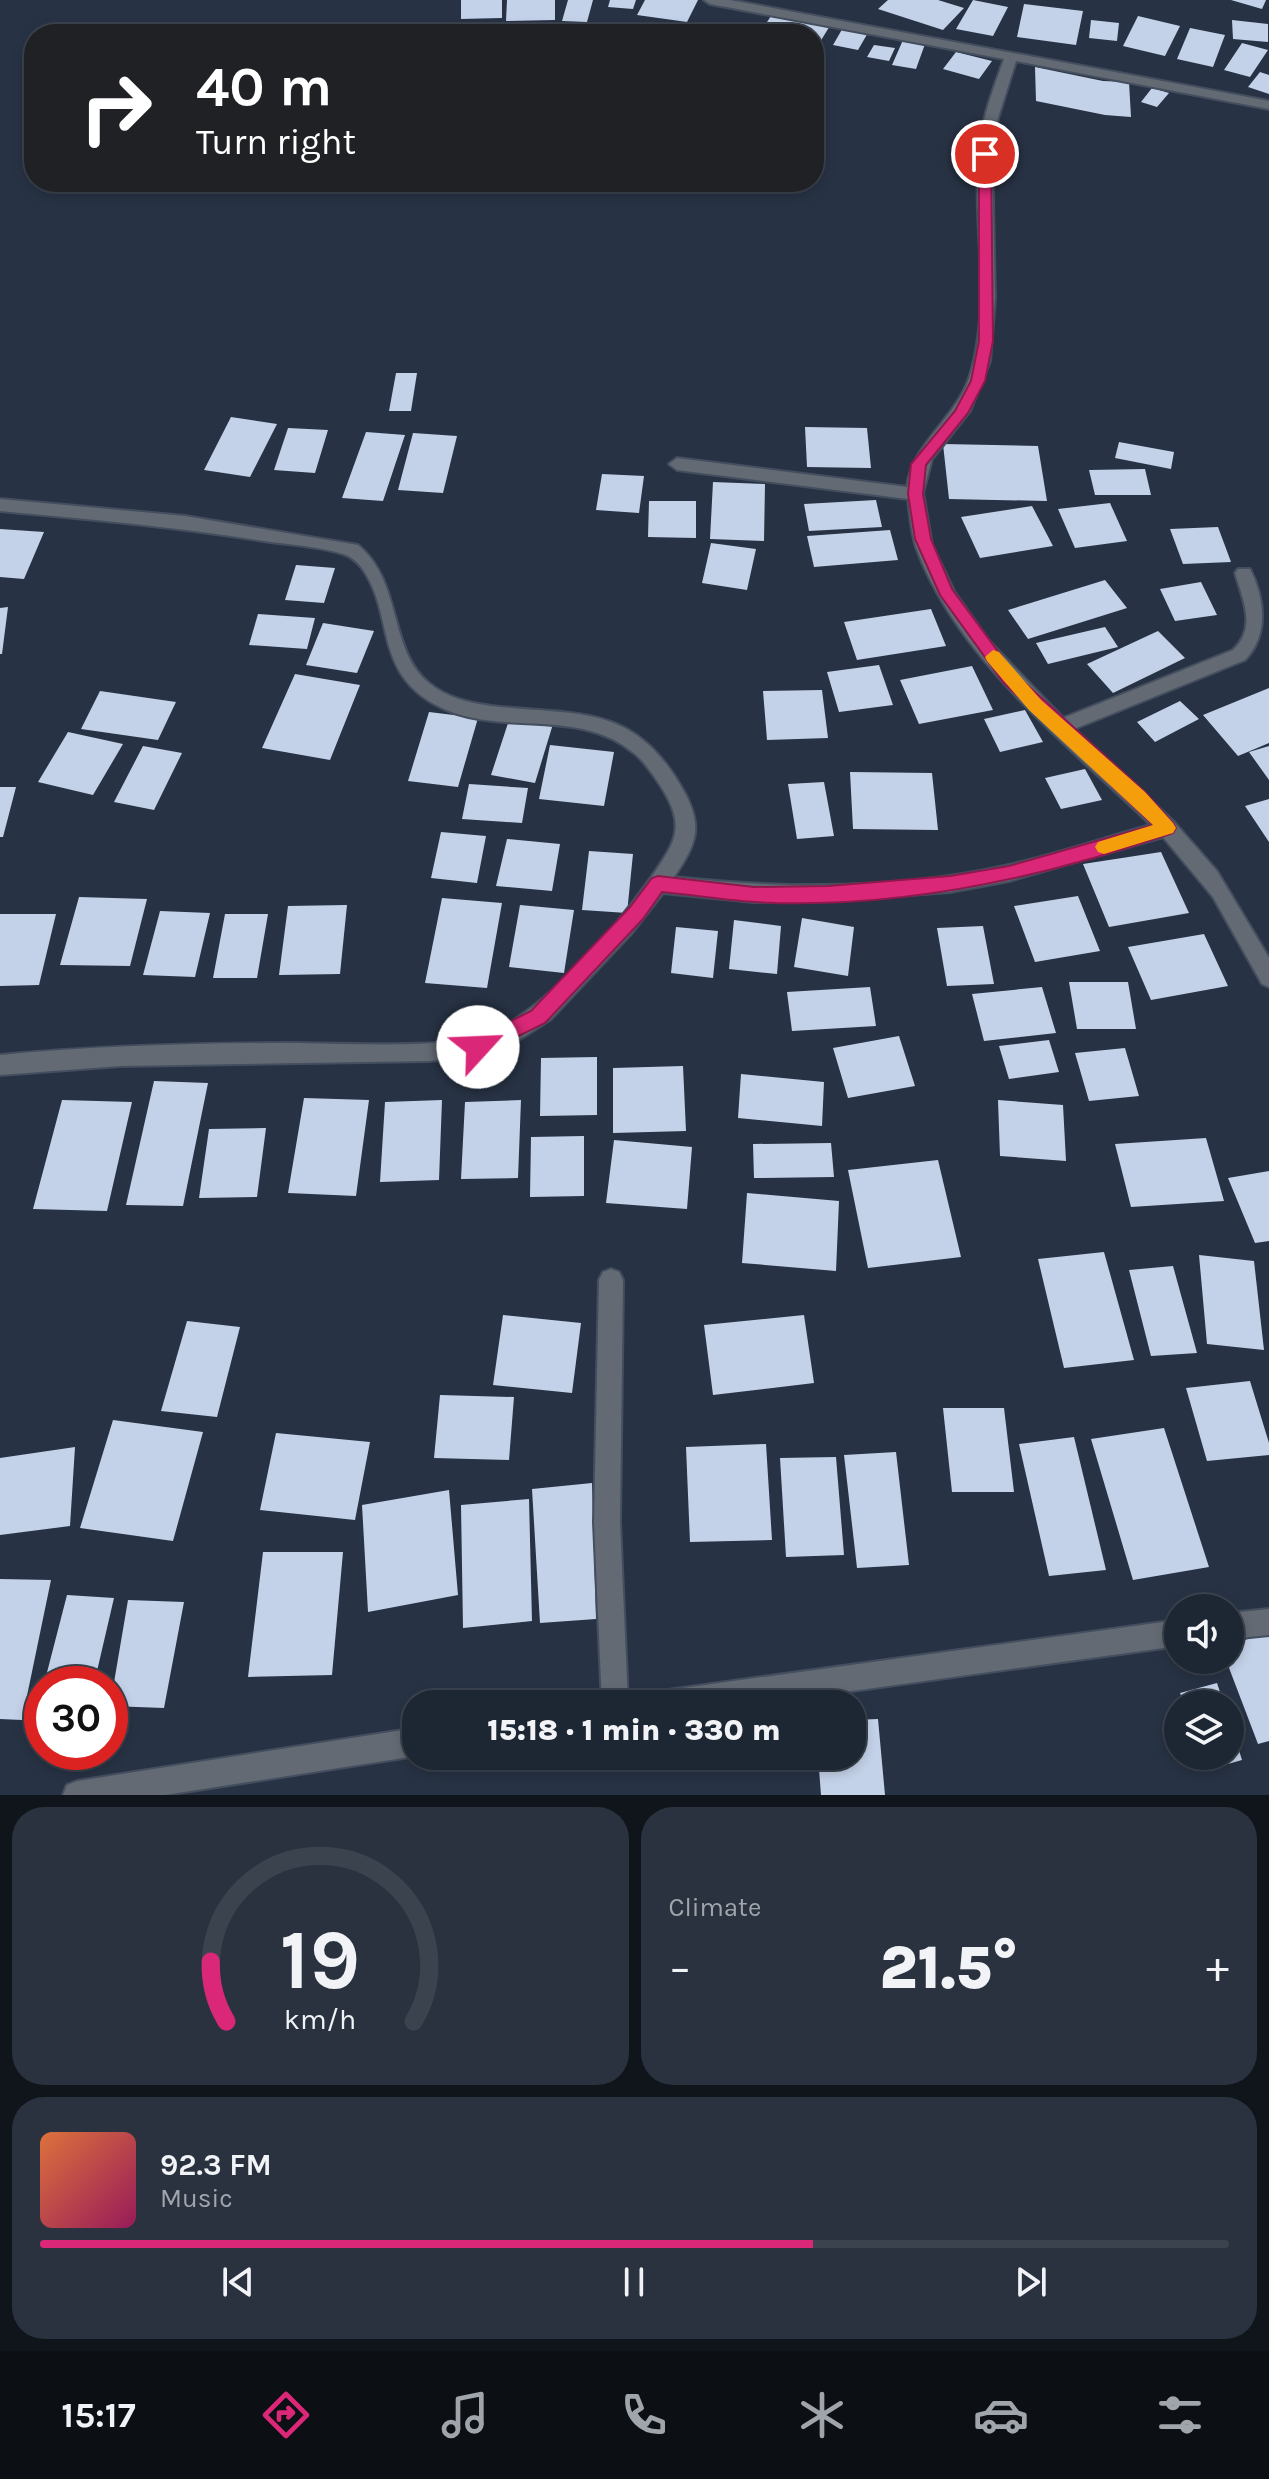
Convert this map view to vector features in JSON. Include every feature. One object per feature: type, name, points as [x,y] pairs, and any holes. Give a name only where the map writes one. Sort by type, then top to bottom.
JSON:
[{"type":"street","points":[[710,0],[1269,105]]},
{"type":"street","points":[[1011,57],[995,100],[985,154],[986,341],[978,381],[961,413],[919,464],[915,494],[923,539],[945,591],[1008,677],[1138,797],[1202,866],[1269,978]]},
{"type":"street","points":[[677,464],[915,494]]},
{"type":"street","points":[[0,505],[185,522],[312,540],[361,553],[372,568],[388,624],[405,665],[421,688],[448,703],[618,730],[644,751],[670,784],[687,822],[680,850],[637,913],[538,1017],[478,1047],[378,1053],[120,1055],[0,1065]]},
{"type":"street","points":[[1060,727],[1252,647],[1258,636],[1257,624],[1244,573]]},
{"type":"street","points":[[658,884],[754,894],[828,893],[950,884],[1009,873],[1167,828]]},
{"type":"street","points":[[611,1280],[607,1522],[614,1690]]},
{"type":"street","points":[[1244,1625],[1269,1622]]},
{"type":"street","points":[[763,1690],[1164,1635]]},
{"type":"street","points":[[77,1795],[402,1744]]},
{"type":"building","points":[[461,0],[502,0],[502,18],[461,19]]},
{"type":"building","points":[[507,0],[555,0],[555,20],[506,21]]},
{"type":"building","points":[[568,0],[593,0],[587,22],[562,21]]},
{"type":"building","points":[[610,0],[636,0],[633,9],[608,7]]},
{"type":"building","points":[[645,0],[698,0],[687,22],[637,15]]},
{"type":"building","points":[[888,0],[938,0],[964,8],[943,30],[878,9]]},
{"type":"building","points":[[973,0],[1008,7],[993,36],[956,29]]},
{"type":"building","points":[[1231,0],[1266,0],[1262,9]]},
{"type":"building","points":[[1024,4],[1083,11],[1076,45],[1017,37]]},
{"type":"building","points":[[773,13],[831,24],[824,36],[824,24],[766,24]]},
{"type":"building","points":[[1138,16],[1180,26],[1165,56],[1123,46]]},
{"type":"building","points":[[1091,20],[1119,23],[1117,41],[1089,38]]},
{"type":"building","points":[[1232,20],[1268,24],[1268,42],[1233,39]]},
{"type":"building","points":[[844,26],[869,31],[858,50],[833,45]]},
{"type":"building","points":[[1190,28],[1225,35],[1213,67],[1177,59]]},
{"type":"building","points":[[903,40],[925,44],[916,69],[892,65]]},
{"type":"building","points":[[1242,43],[1268,50],[1250,77],[1224,70]]},
{"type":"building","points":[[874,45],[895,48],[889,61],[867,57]]},
{"type":"building","points":[[956,52],[992,61],[979,79],[943,69]]},
{"type":"building","points":[[1035,67],[1103,81],[1129,82],[1131,117],[1036,101]]},
{"type":"building","points":[[1260,72],[1269,75],[1269,94],[1248,87]]},
{"type":"building","points":[[1152,88],[1169,93],[1157,107],[1141,102]]},
{"type":"building","points":[[396,373],[417,373],[411,411],[389,411]]},
{"type":"building","points":[[231,417],[277,424],[250,477],[204,470]]},
{"type":"building","points":[[805,427],[867,428],[871,468],[807,467]]},
{"type":"building","points":[[288,428],[328,430],[315,473],[274,470]]},
{"type":"building","points":[[366,432],[405,435],[383,501],[342,498]]},
{"type":"building","points":[[413,433],[457,436],[443,493],[398,490]]},
{"type":"building","points":[[1119,442],[1174,452],[1171,469],[1115,458]]},
{"type":"building","points":[[943,444],[1038,446],[1047,501],[949,499]]},
{"type":"building","points":[[1145,469],[1151,495],[1095,495],[1089,470]]},
{"type":"building","points":[[602,474],[644,476],[639,513],[596,510]]},
{"type":"building","points":[[713,482],[765,484],[764,541],[710,539]]},
{"type":"building","points":[[876,500],[882,527],[809,531],[804,504]]},
{"type":"building","points":[[649,501],[696,501],[696,538],[648,537]]},
{"type":"building","points":[[1110,503],[1127,541],[1075,548],[1058,509]]},
{"type":"building","points":[[1032,506],[1053,546],[980,558],[961,517]]},
{"type":"building","points":[[1218,527],[1231,562],[1183,564],[1170,529]]},
{"type":"building","points":[[0,529],[44,532],[24,579],[0,577]]},
{"type":"building","points":[[890,530],[898,560],[814,567],[807,536]]},
{"type":"building","points":[[711,543],[756,549],[747,590],[702,583]]},
{"type":"building","points":[[296,565],[335,568],[324,603],[285,600]]},
{"type":"building","points":[[1105,580],[1127,608],[1028,639],[1008,610]]},
{"type":"building","points":[[1201,582],[1217,615],[1175,621],[1160,589]]},
{"type":"building","points":[[8,607],[2,654],[0,654],[0,608]]},
{"type":"building","points":[[931,609],[946,646],[857,660],[844,622]]},
{"type":"building","points":[[258,614],[315,618],[307,649],[249,645]]},
{"type":"building","points":[[323,623],[374,631],[357,673],[306,665]]},
{"type":"building","points":[[1105,627],[1118,647],[1048,664],[1036,643]]},
{"type":"building","points":[[1158,631],[1185,658],[1113,693],[1087,664]]},
{"type":"building","points":[[879,665],[893,705],[839,712],[827,672]]},
{"type":"building","points":[[972,666],[993,710],[919,724],[900,680]]},
{"type":"building","points":[[295,674],[360,685],[330,760],[262,748]]},
{"type":"building","points":[[1269,688],[1269,743],[1238,756],[1203,715]]},
{"type":"building","points":[[822,690],[828,738],[767,740],[763,691]]},
{"type":"building","points":[[100,691],[176,702],[158,740],[81,729]]},
{"type":"building","points":[[1180,701],[1199,719],[1155,742],[1137,722]]},
{"type":"building","points":[[1025,710],[1043,742],[1000,752],[984,719]]},
{"type":"building","points":[[429,712],[478,718],[458,787],[408,781]]},
{"type":"building","points":[[510,717],[553,724],[535,783],[491,775]]},
{"type":"building","points":[[68,732],[123,744],[93,795],[38,782]]},
{"type":"building","points":[[550,745],[614,752],[604,806],[539,799]]},
{"type":"building","points":[[143,746],[182,753],[154,810],[114,802]]},
{"type":"building","points":[[1269,746],[1269,780],[1249,752]]},
{"type":"building","points":[[1085,769],[1102,800],[1061,809],[1045,778]]},
{"type":"building","points":[[850,772],[932,773],[938,830],[853,829]]},
{"type":"building","points":[[824,782],[834,836],[797,839],[788,784]]},
{"type":"building","points":[[469,784],[528,788],[522,823],[462,819]]},
{"type":"building","points":[[0,787],[16,787],[3,837],[0,837]]},
{"type":"building","points":[[1269,799],[1269,842],[1245,806]]},
{"type":"building","points":[[441,832],[486,836],[477,883],[431,878]]},
{"type":"building","points":[[507,839],[560,844],[552,891],[496,886]]},
{"type":"building","points":[[589,851],[633,854],[627,913],[582,910]]},
{"type":"building","points":[[1161,852],[1189,913],[1109,927],[1083,864]]},
{"type":"building","points":[[1078,896],[1100,951],[1035,962],[1014,906]]},
{"type":"building","points":[[79,897],[147,899],[130,966],[60,965]]},
{"type":"building","points":[[442,898],[502,903],[487,988],[425,983]]},
{"type":"building","points":[[347,905],[340,974],[279,975],[288,906]]},
{"type":"building","points":[[520,905],[574,910],[564,973],[509,967]]},
{"type":"building","points":[[160,911],[210,913],[195,977],[143,975]]},
{"type":"building","points":[[0,914],[56,914],[39,985],[0,986]]},
{"type":"building","points":[[225,914],[268,914],[257,978],[213,978]]},
{"type":"building","points":[[802,918],[854,927],[848,976],[794,967]]},
{"type":"building","points":[[734,920],[781,926],[777,974],[729,969]]},
{"type":"building","points":[[983,926],[994,984],[947,986],[937,928]]},
{"type":"building","points":[[676,927],[718,931],[713,978],[671,973]]},
{"type":"building","points":[[1204,934],[1228,986],[1151,1000],[1128,947]]},
{"type":"building","points":[[1069,982],[1128,982],[1136,1029],[1077,1029]]},
{"type":"building","points":[[870,987],[876,1026],[792,1031],[787,992]]},
{"type":"building","points":[[1042,987],[1056,1033],[984,1041],[972,994]]},
{"type":"building","points":[[899,1036],[915,1086],[848,1098],[833,1048]]},
{"type":"building","points":[[1049,1040],[1059,1072],[1009,1079],[999,1046]]},
{"type":"building","points":[[1125,1048],[1139,1096],[1089,1101],[1075,1053]]},
{"type":"building","points":[[597,1057],[597,1115],[540,1116],[541,1058]]},
{"type":"building","points":[[683,1066],[686,1131],[613,1133],[613,1068]]},
{"type":"building","points":[[741,1074],[824,1082],[822,1126],[738,1118]]},
{"type":"building","points":[[154,1081],[208,1083],[183,1206],[126,1205]]},
{"type":"building","points":[[304,1098],[369,1100],[356,1196],[288,1193]]},
{"type":"building","points":[[62,1100],[132,1102],[107,1211],[33,1209]]},
{"type":"building","points":[[442,1100],[439,1180],[380,1182],[385,1102]]},
{"type":"building","points":[[521,1100],[518,1178],[461,1179],[465,1102]]},
{"type":"building","points":[[998,1100],[1063,1105],[1066,1161],[1000,1156]]},
{"type":"building","points":[[266,1128],[257,1197],[199,1198],[209,1129]]},
{"type":"building","points":[[584,1136],[584,1196],[530,1197],[531,1137]]},
{"type":"building","points":[[1206,1138],[1224,1201],[1131,1207],[1115,1144]]},
{"type":"building","points":[[614,1140],[692,1147],[687,1209],[606,1203]]},
{"type":"building","points":[[831,1143],[834,1177],[754,1178],[753,1144]]},
{"type":"building","points":[[938,1160],[961,1257],[868,1268],[848,1170]]},
{"type":"building","points":[[1269,1171],[1269,1241],[1255,1243],[1228,1178]]},
{"type":"building","points":[[747,1193],[839,1201],[836,1271],[742,1263]]},
{"type":"building","points":[[1104,1252],[1134,1360],[1064,1368],[1038,1259]]},
{"type":"building","points":[[1199,1255],[1254,1261],[1264,1350],[1207,1344]]},
{"type":"building","points":[[1173,1266],[1197,1353],[1151,1356],[1129,1270]]},
{"type":"building","points":[[503,1315],[581,1323],[572,1393],[493,1385]]},
{"type":"building","points":[[804,1315],[814,1383],[713,1395],[704,1325]]},
{"type":"building","points":[[187,1321],[240,1327],[217,1417],[161,1411]]},
{"type":"building","points":[[1250,1381],[1269,1443],[1269,1455],[1207,1461],[1186,1388]]},
{"type":"building","points":[[440,1395],[514,1397],[509,1460],[434,1458]]},
{"type":"building","points":[[943,1408],[1004,1408],[1014,1492],[952,1492]]},
{"type":"building","points":[[113,1420],[203,1432],[173,1541],[80,1528]]},
{"type":"building","points":[[1164,1428],[1209,1567],[1133,1580],[1091,1439]]},
{"type":"building","points":[[276,1433],[370,1442],[355,1520],[260,1510]]},
{"type":"building","points":[[1074,1437],[1106,1570],[1049,1576],[1019,1444]]},
{"type":"building","points":[[766,1444],[772,1540],[690,1542],[686,1447]]},
{"type":"building","points":[[75,1447],[70,1526],[0,1535],[0,1458]]},
{"type":"building","points":[[896,1452],[909,1565],[857,1568],[844,1455]]},
{"type":"building","points":[[836,1457],[844,1555],[786,1557],[780,1458]]},
{"type":"building","points":[[592,1483],[596,1619],[540,1623],[532,1489]]},
{"type":"building","points":[[449,1490],[458,1595],[368,1612],[362,1505]]},
{"type":"building","points":[[529,1499],[532,1621],[463,1628],[461,1505]]},
{"type":"building","points":[[263,1552],[343,1552],[332,1675],[248,1677]]},
{"type":"building","points":[[0,1579],[51,1580],[33,1666],[24,1666],[22,1720],[0,1719]]},
{"type":"building","points":[[67,1595],[114,1598],[98,1666],[49,1666]]},
{"type":"building","points":[[128,1600],[184,1602],[164,1708],[128,1707],[128,1666],[117,1666]]},
{"type":"building","points":[[1269,1633],[1269,1741],[1258,1744],[1244,1707],[1244,1690],[1237,1690],[1231,1674],[1244,1674],[1244,1640]]},
{"type":"building","points":[[1217,1683],[1219,1690],[1191,1690]]},
{"type":"building","points":[[866,1719],[878,1719],[885,1795],[821,1795],[819,1770],[866,1770]]},
{"type":"slow traffic","points":[[993,657],[1035,705],[1138,797],[1167,828],[1104,847]]},
{"type":"route","points":[[478,1047],[538,1017],[637,913],[658,884],[754,894],[828,893],[950,884],[1009,873],[1167,828],[1138,797],[1008,677],[945,591],[923,539],[915,494],[919,464],[961,413],[978,381],[986,341],[985,154]]}]
